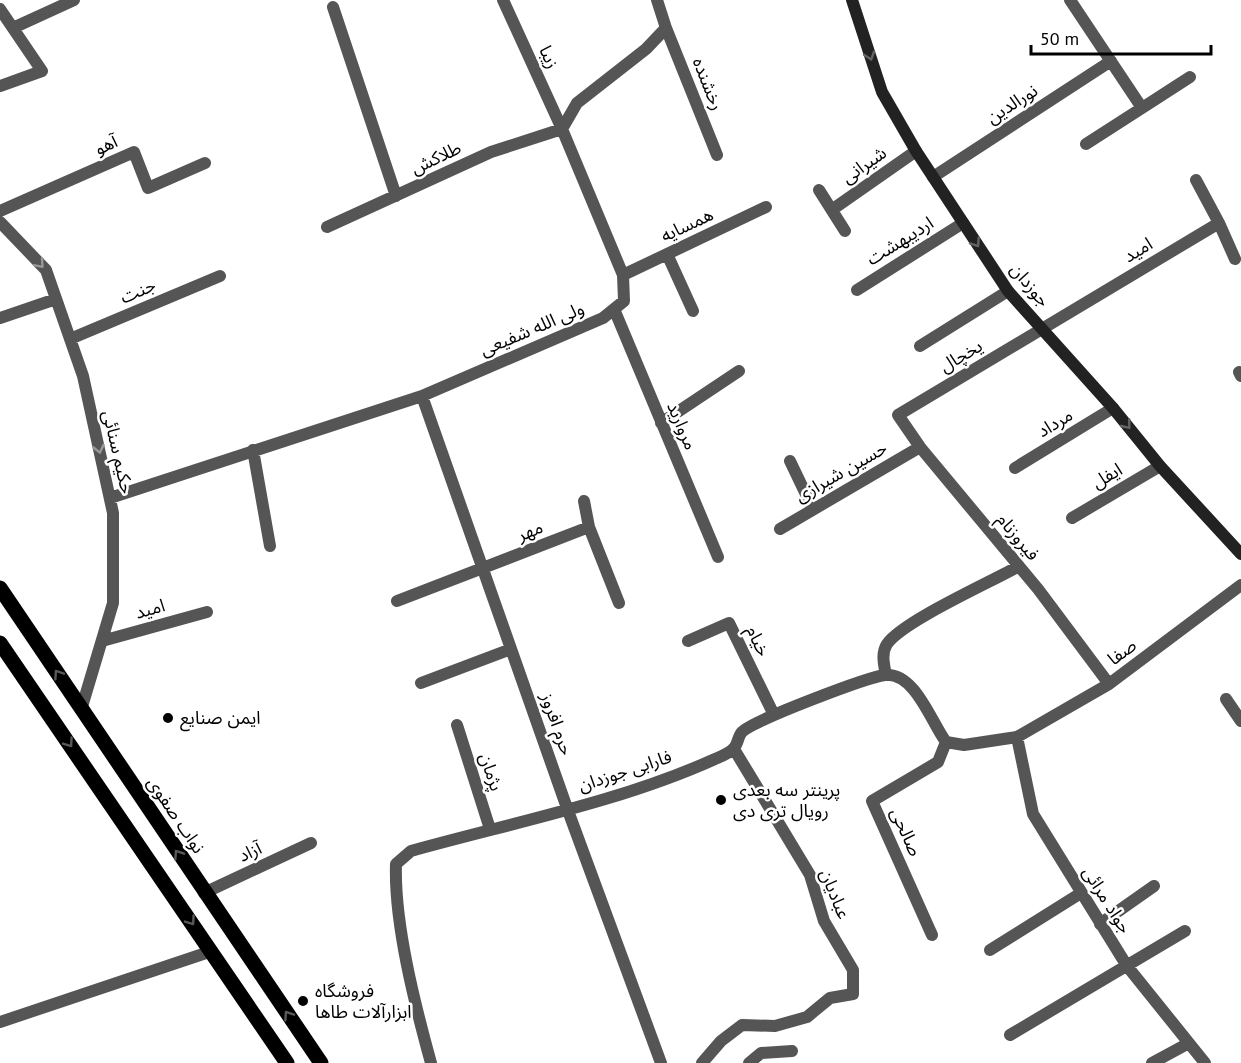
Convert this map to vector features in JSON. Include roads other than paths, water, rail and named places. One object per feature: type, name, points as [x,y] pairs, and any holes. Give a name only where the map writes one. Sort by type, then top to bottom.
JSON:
[{"type":"main road","name":"نواب صفوی","points":[[0,588],[321,1063]]},
{"type":"main road","points":[[0,643],[212,951],[286,1063]]},
{"type":"street","points":[[15,27],[74,0]]},
{"type":"street","name":"زیبا","points":[[503,0],[562,129]]},
{"type":"street","points":[[614,309],[624,301],[623,275],[562,129],[577,103],[646,49],[666,28],[657,0]]},
{"type":"street","name":"جوزدان","points":[[852,0],[882,92],[916,151],[1008,291],[1113,408],[1160,466],[1241,554]]},
{"type":"street","points":[[1070,0],[1142,108]]},
{"type":"street","points":[[333,7],[396,196]]},
{"type":"street","points":[[0,9],[15,27],[42,71],[0,86]]},
{"type":"street","name":"رخشنده","points":[[666,28],[717,155]]},
{"type":"street","name":"نورالدین","points":[[933,177],[1111,61]]},
{"type":"street","points":[[1086,144],[1190,77]]},
{"type":"street","name":"طلاکش","points":[[327,227],[491,152],[562,129]]},
{"type":"street","name":"شیرانی","points":[[833,209],[916,151]]},
{"type":"street","name":"آهو","points":[[0,211],[134,152],[148,188],[206,163]]},
{"type":"street","points":[[1196,180],[1235,259]]},
{"type":"street","points":[[819,190],[845,231]]},
{"type":"street","name":"همسایه","points":[[623,275],[766,207]]},
{"type":"street","name":"حکیم سنائی","points":[[0,222],[46,270],[83,376],[113,513],[113,603],[81,710]]},
{"type":"street","name":"اردیبهشت","points":[[857,290],[963,223]]},
{"type":"street","name":"امید","points":[[1043,328],[1219,223]]},
{"type":"street","points":[[667,254],[693,311]]},
{"type":"street","name":"جنت","points":[[70,339],[220,276]]},
{"type":"street","points":[[920,346],[1008,291]]},
{"type":"street","points":[[0,318],[56,299]]},
{"type":"street","name":"ولی الله شفیعی","points":[[110,498],[422,396],[603,318],[614,309]]},
{"type":"street","name":"مروارید","points":[[614,309],[718,557]]},
{"type":"street","name":"یخچال","points":[[898,415],[1043,328]]},
{"type":"street","points":[[661,423],[739,371]]},
{"type":"street","name":"حرم افروز","points":[[422,396],[567,808],[662,1063]]},
{"type":"street","name":"مرداد","points":[[1015,468],[1113,408]]},
{"type":"street","name":"فیروزنام","points":[[898,415],[920,447],[1019,566],[1109,684]]},
{"type":"street","name":"حسین شیرازی","points":[[780,529],[920,447]]},
{"type":"street","points":[[253,450],[270,546]]},
{"type":"street","points":[[790,461],[813,509]]},
{"type":"street","name":"ایفل","points":[[1072,518],[1160,466]]},
{"type":"street","points":[[584,501],[590,527],[619,603]]},
{"type":"street","name":"مهر","points":[[397,601],[590,527]]},
{"type":"street","points":[[1017,737],[964,745],[946,742],[933,724],[925,703],[907,682],[886,675],[883,657],[887,644],[908,626],[1019,566]]},
{"type":"street","name":"صفا","points":[[1017,737],[1109,684],[1241,585]]},
{"type":"street","name":"امید","points":[[102,641],[207,612]]},
{"type":"street","name":"خیام","points":[[688,641],[729,623],[774,715]]},
{"type":"street","points":[[421,683],[511,649]]},
{"type":"street","name":"فارابی جوزدان","points":[[431,1063],[421,1027],[395,894],[396,864],[411,851],[636,789],[716,759],[734,749],[742,731],[774,715],[886,675]]},
{"type":"street","points":[[1226,699],[1241,721]]},
{"type":"street","name":"پژمان","points":[[457,725],[490,829]]},
{"type":"street","name":"جواد مرائی","points":[[1017,737],[1034,814],[1127,966],[1205,1063]]},
{"type":"street","name":"صالحی","points":[[932,935],[872,801],[938,762],[946,742]]},
{"type":"street","name":"عبادیان","points":[[702,1063],[721,1041],[742,1025],[775,1026],[786,1023],[807,1017],[830,998],[853,994],[853,970],[824,921],[810,875],[734,749]]},
{"type":"street","name":"آزاد","points":[[204,893],[311,843]]},
{"type":"street","points":[[1100,924],[1154,885]]},
{"type":"street","points":[[990,951],[1081,893]]},
{"type":"street","points":[[1010,1035],[1185,931]]},
{"type":"street","points":[[0,1022],[212,951]]},
{"type":"street","points":[[1152,1063],[1189,1043]]},
{"type":"street","points":[[749,1063],[761,1053],[792,1051]]},
{"type":"place","name":"ایمن صنایع","points":[[168,718]]},
{"type":"place","name":"پرینتر سه بعدی رویال تری دی","points":[[721,800]]},
{"type":"place","name":"فروشگاه ابزارآلات طاها","points":[[303,1001]]}]
